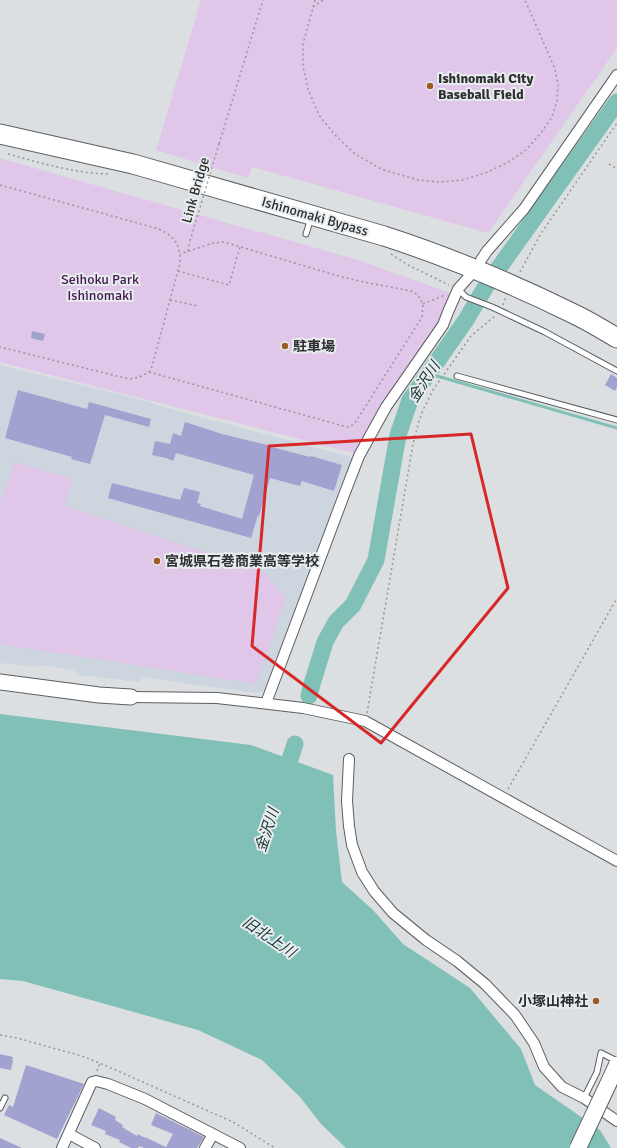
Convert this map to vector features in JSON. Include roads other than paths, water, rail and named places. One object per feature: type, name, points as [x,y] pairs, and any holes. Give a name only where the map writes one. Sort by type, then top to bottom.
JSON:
[{"type":"highway","name":"Ishinomaki Bypass","points":[[0,134],[133,164],[312,215],[420,248],[513,281],[617,338]]},
{"type":"main road","points":[[578,1148],[617,1065]]},
{"type":"street","points":[[266,703],[344,495],[360,456],[386,407],[443,325],[458,289],[479,268],[487,251],[524,209],[617,75]]},
{"type":"street","points":[[0,682],[99,695],[217,698],[266,703],[303,708],[362,721],[617,861]]},
{"type":"street","points":[[349,759],[347,801],[348,826],[352,845],[362,872],[374,891],[393,913],[426,940],[457,961],[485,984],[515,1015],[534,1042],[544,1067],[562,1087],[584,1098],[617,1121]]},
{"type":"street","points":[[62,1148],[92,1082],[96,1081],[108,1084],[145,1099],[240,1148]]},
{"type":"street","points":[[69,1134],[95,1148]]},
{"type":"street","points":[[205,1148],[213,1134]]},
{"type":"lane","points":[[306,234],[312,215]]},
{"type":"lane","points":[[458,289],[466,297],[492,307],[546,332],[617,371]]},
{"type":"lane","points":[[457,376],[617,420]]},
{"type":"lane","points":[[584,1098],[597,1072],[601,1053],[617,1061]]},
{"type":"lane","points":[[0,1108],[5,1098]]},
{"type":"water","name":"旧北上川","points":[[0,714],[251,745],[333,775],[336,831],[342,882],[373,910],[403,944],[470,988],[521,1049],[535,1085],[600,1130],[611,1148],[346,1148],[321,1124],[300,1097],[262,1060],[198,1030],[23,981],[0,979]]},
{"type":"waterway","name":"金沢川","points":[[309,696],[325,642],[336,622],[353,605],[376,560],[398,435],[410,400],[466,320],[486,286],[617,102]]},
{"type":"waterway","points":[[430,372],[437,376],[617,428]]},
{"type":"waterway","name":"金沢川","points":[[283,781],[295,744]]},
{"type":"place","name":"Ishinomaki City Baseball Field","points":[[430,86]]},
{"type":"place","name":"駐車場","points":[[285,346]]},
{"type":"place","name":"宮城県石巻商業高等学校","points":[[157,561]]},
{"type":"place","name":"小塚山神社","points":[[596,1001]]},
{"type":"park label","name":"Seihoku Park Ishinomaki","points":[[100,288]]}]
